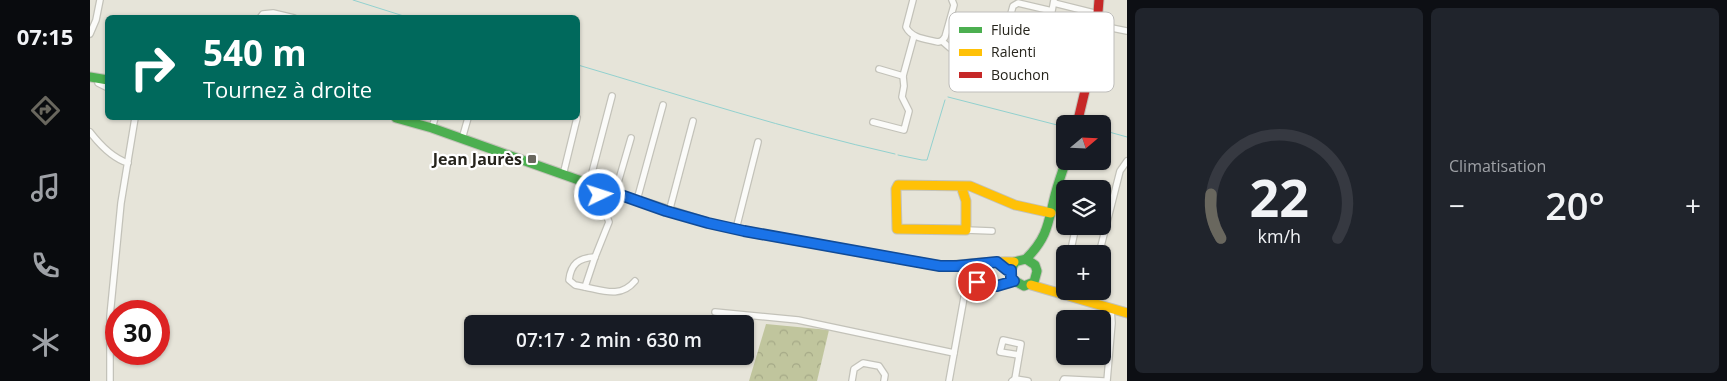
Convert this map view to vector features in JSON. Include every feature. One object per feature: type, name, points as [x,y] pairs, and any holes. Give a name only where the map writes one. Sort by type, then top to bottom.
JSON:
[{"type":"main road","points":[[1078,115],[1085,92]]},
{"type":"main road","points":[[403,120],[432,128],[669,212],[736,229],[940,266],[1000,261],[1013,266],[1026,259],[1042,243]]},
{"type":"main road","points":[[1034,281],[1042,243],[1048,230],[1054,198],[1063,170]]},
{"type":"main road","points":[[961,186],[966,196],[966,230],[897,229],[896,189],[898,185],[970,186],[1015,205],[1051,213]]},
{"type":"main road","points":[[1026,259],[1037,267]]},
{"type":"main road","points":[[1013,266],[1011,278],[1020,286],[1034,281],[1041,283],[1051,291],[1124,312]]},
{"type":"street","points":[[90,34],[96,20],[100,0]]},
{"type":"street","points":[[913,0],[906,28],[908,32],[914,36],[938,42],[942,41],[949,47]]},
{"type":"street","points":[[952,0],[954,5],[952,12]]},
{"type":"street","points":[[1011,12],[1013,6],[1018,3],[1052,11],[1054,2],[1091,12]]},
{"type":"street","points":[[262,15],[272,13],[281,15]]},
{"type":"street","points":[[942,41],[949,23]]},
{"type":"street","points":[[1114,28],[1127,31]]},
{"type":"street","points":[[874,122],[904,130],[908,111],[902,97],[903,76],[914,36]]},
{"type":"street","points":[[879,69],[903,76]]},
{"type":"street","points":[[96,77],[98,83],[105,86]]},
{"type":"street","points":[[589,184],[612,96]]},
{"type":"street","points":[[637,200],[662,105]]},
{"type":"street","points":[[110,381],[110,316],[121,203],[135,120]]},
{"type":"street","points":[[432,128],[434,120]]},
{"type":"street","points":[[462,139],[467,120]]},
{"type":"street","points":[[562,175],[576,120]]},
{"type":"street","points":[[669,212],[693,121]]},
{"type":"street","points":[[90,132],[110,153],[118,159],[128,162]]},
{"type":"street","points":[[615,193],[631,138]]},
{"type":"street","points":[[736,229],[758,142]]},
{"type":"street","points":[[1111,209],[1120,171],[1127,161]]},
{"type":"street","points":[[585,287],[594,258],[609,222],[600,200],[601,188]]},
{"type":"street","points":[[966,196],[968,192],[976,188]]},
{"type":"street","points":[[966,230],[992,231]]},
{"type":"street","points":[[594,258],[577,260],[570,270],[569,280],[575,285],[612,292],[628,290],[635,281]]},
{"type":"street","points":[[949,381],[965,292],[970,284],[977,282],[997,286],[1014,281]]},
{"type":"street","points":[[1062,380],[1106,381],[1112,323],[1111,309]]},
{"type":"street","points":[[715,312],[798,320],[954,354]]},
{"type":"street","points":[[1112,323],[1124,312]]},
{"type":"street","points":[[1019,355],[1014,380],[1028,381]]},
{"type":"street","points":[[852,381],[854,369],[863,363],[879,366],[885,375],[884,381]]},
{"type":"green space","points":[[766,324],[829,330],[817,381],[749,381]]},
{"type":"waterway","points":[[353,0],[400,15]]},
{"type":"waterway","points":[[580,66],[775,123],[895,154]]},
{"type":"waterway","points":[[948,97],[1056,125]]},
{"type":"waterway","points":[[898,155],[927,160],[945,100]]},
{"type":"waterway","points":[[1111,133],[1127,137]]},
{"type":"traffic: fast","points":[[90,77],[105,80]]},
{"type":"traffic: fast","points":[[403,120],[432,128],[621,195]]},
{"type":"traffic: fast","points":[[1026,259],[1039,244],[1049,222],[1063,170]]},
{"type":"traffic: fast","points":[[1014,262],[1026,259],[1035,265],[1037,271],[1034,282],[1024,286],[1013,280],[1011,270],[1015,262]]},
{"type":"traffic: slow","points":[[961,186],[966,201],[966,230],[897,229],[896,189],[898,185],[970,186],[1015,205],[1051,213]]},
{"type":"traffic: slow","points":[[621,195],[708,223],[940,266],[1014,262]]},
{"type":"traffic: slow","points":[[1031,285],[1127,313]]},
{"type":"traffic: jam","points":[[1098,12],[1099,0]]},
{"type":"traffic: jam","points":[[1079,115],[1085,92]]},
{"type":"place","name":"Jean Jaurès","points":[[532,159]]},
{"type":"route","points":[[600,195],[601,188],[666,211],[734,229],[940,266],[997,262],[1007,270],[1011,270],[1011,278],[1014,281],[997,286],[977,282]]}]
